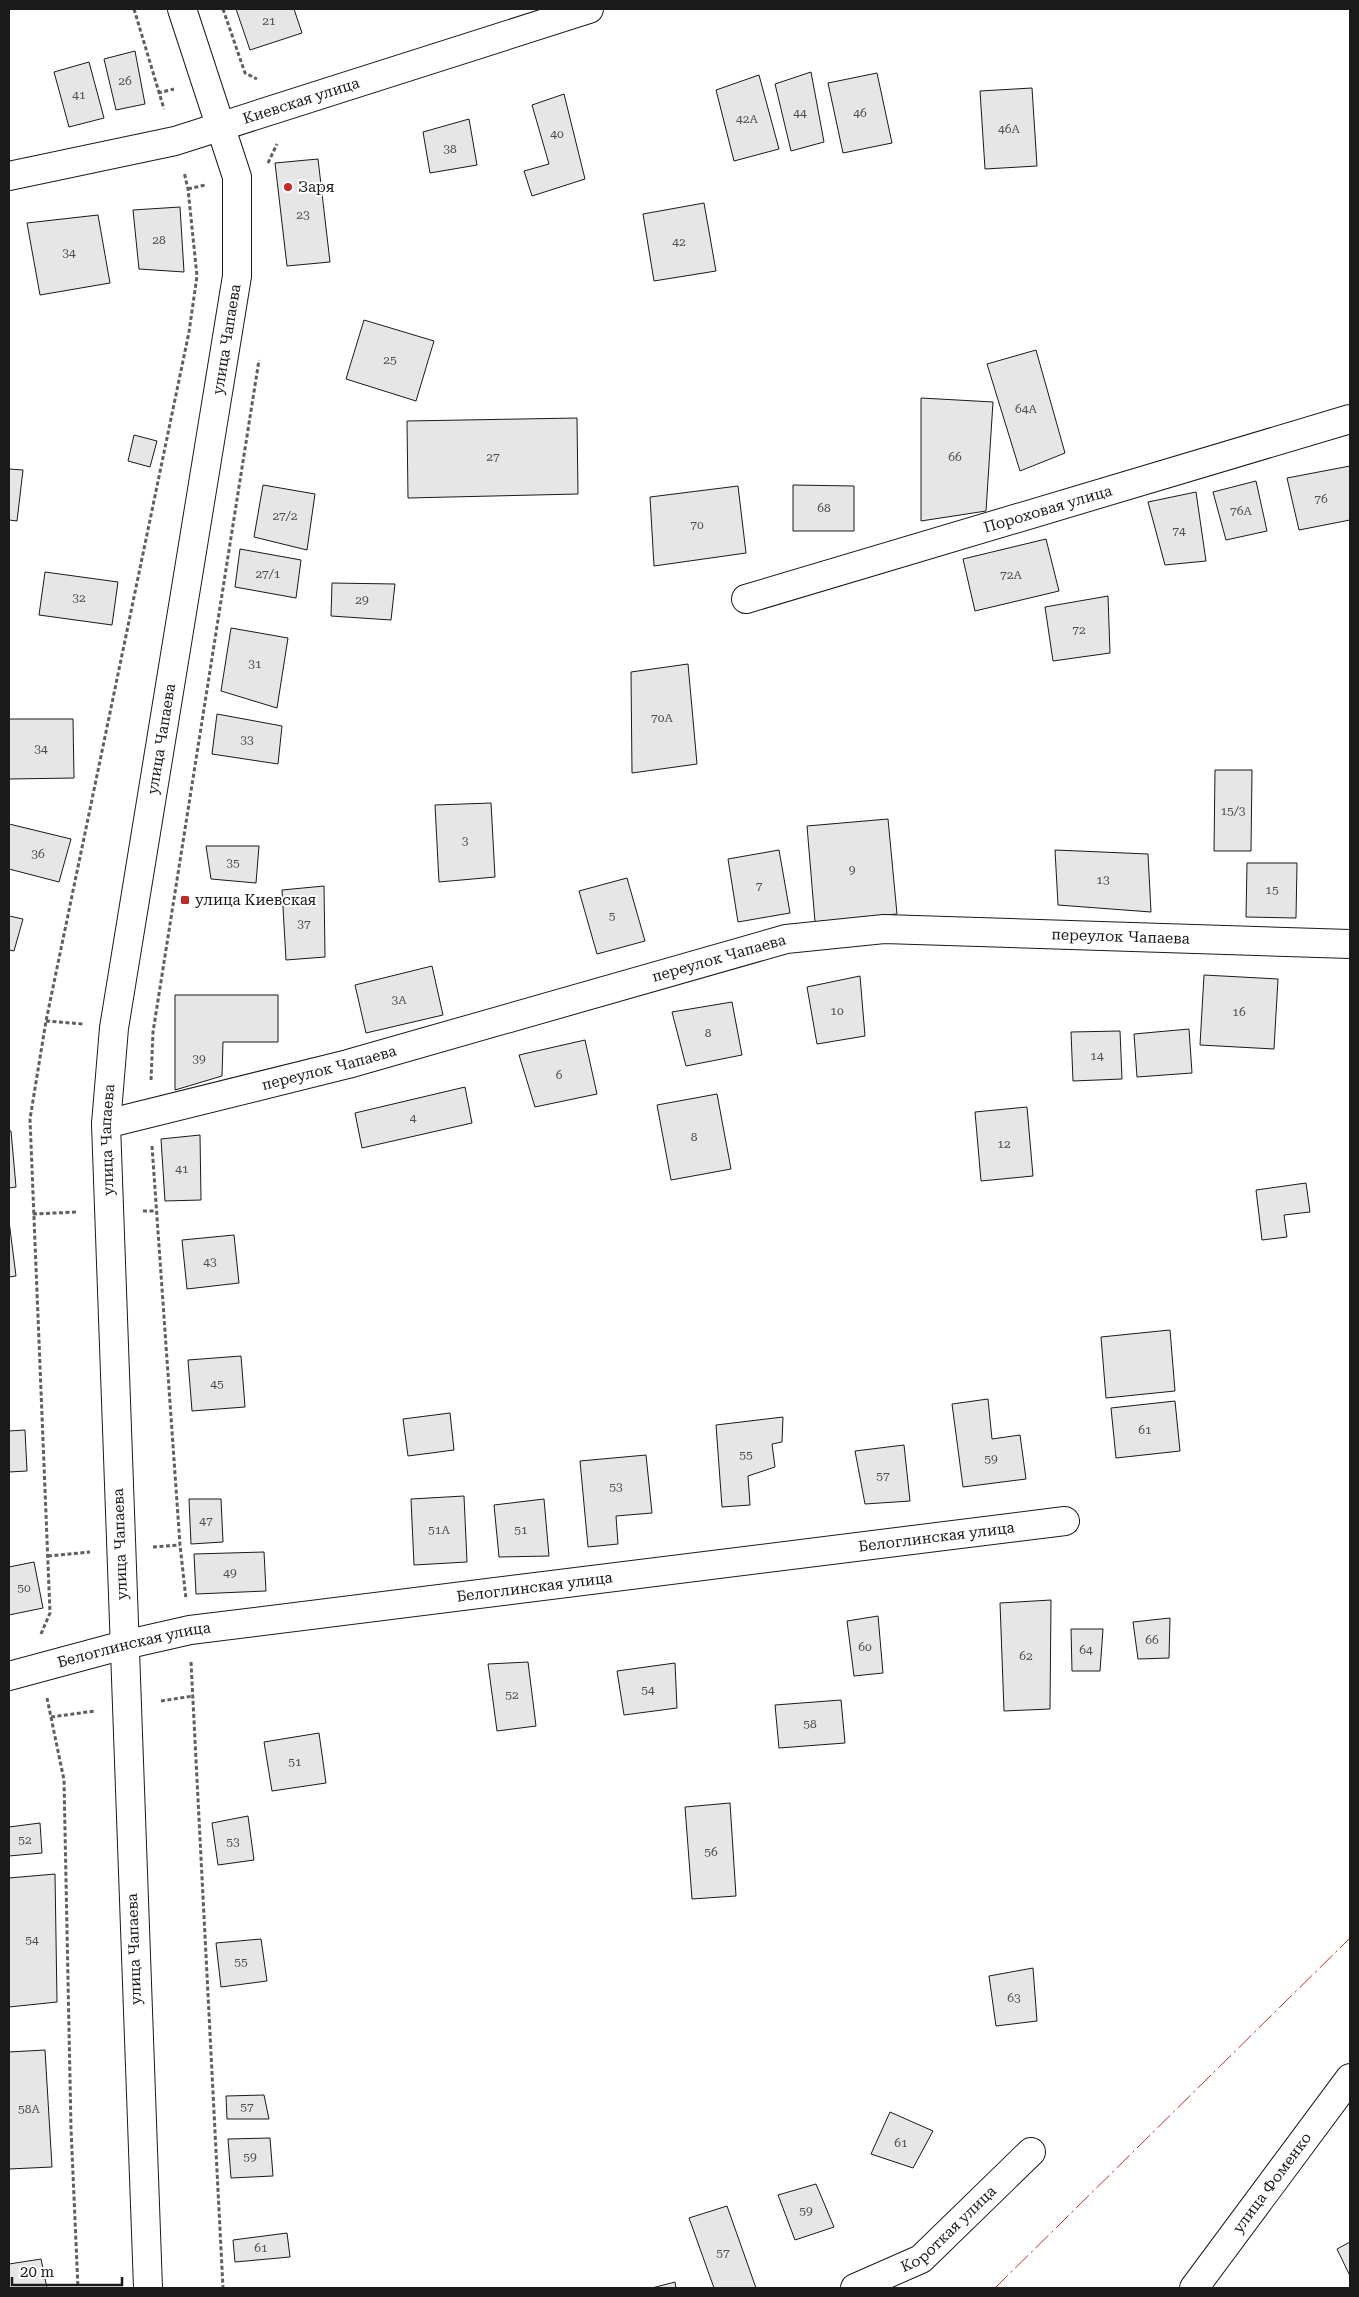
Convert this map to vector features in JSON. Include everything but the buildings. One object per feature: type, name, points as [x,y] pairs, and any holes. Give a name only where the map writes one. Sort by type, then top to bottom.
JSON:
[{"type":"street","name":"улица Чапаева","points":[[148,2288],[106,1124],[114,1028],[237,276],[237,177],[182,9]]},
{"type":"street","name":"Киевская улица","points":[[9,176],[175,141],[221,128],[268,111],[589,9]]},
{"type":"street","name":"Пороховая улица","points":[[746,599],[1350,419]]},
{"type":"street","name":"переулок Чапаева","points":[[106,1124],[348,1064],[786,939],[884,928],[1350,944]]},
{"type":"street","name":"Белоглинская улица","points":[[9,1676],[124,1644],[190,1630],[1065,1521]]},
{"type":"street","name":"улица Фоменко","points":[[1194,2288],[1350,2078]]},
{"type":"street","name":"Короткая улица","points":[[855,2288],[921,2258],[1030,2152]]},
{"type":"path","points":[[223,9],[245,73],[257,78],[278,142],[264,171]]},
{"type":"path","points":[[223,2288],[190,1630],[180,1545],[155,1211],[150,1113],[153,1032],[261,352]]},
{"type":"power","points":[[995,2288],[1350,1938]]},
{"type":"place","name":"Заря","points":[[288,187]]},
{"type":"place","name":"улица Киевская","points":[[185,900]]}]
